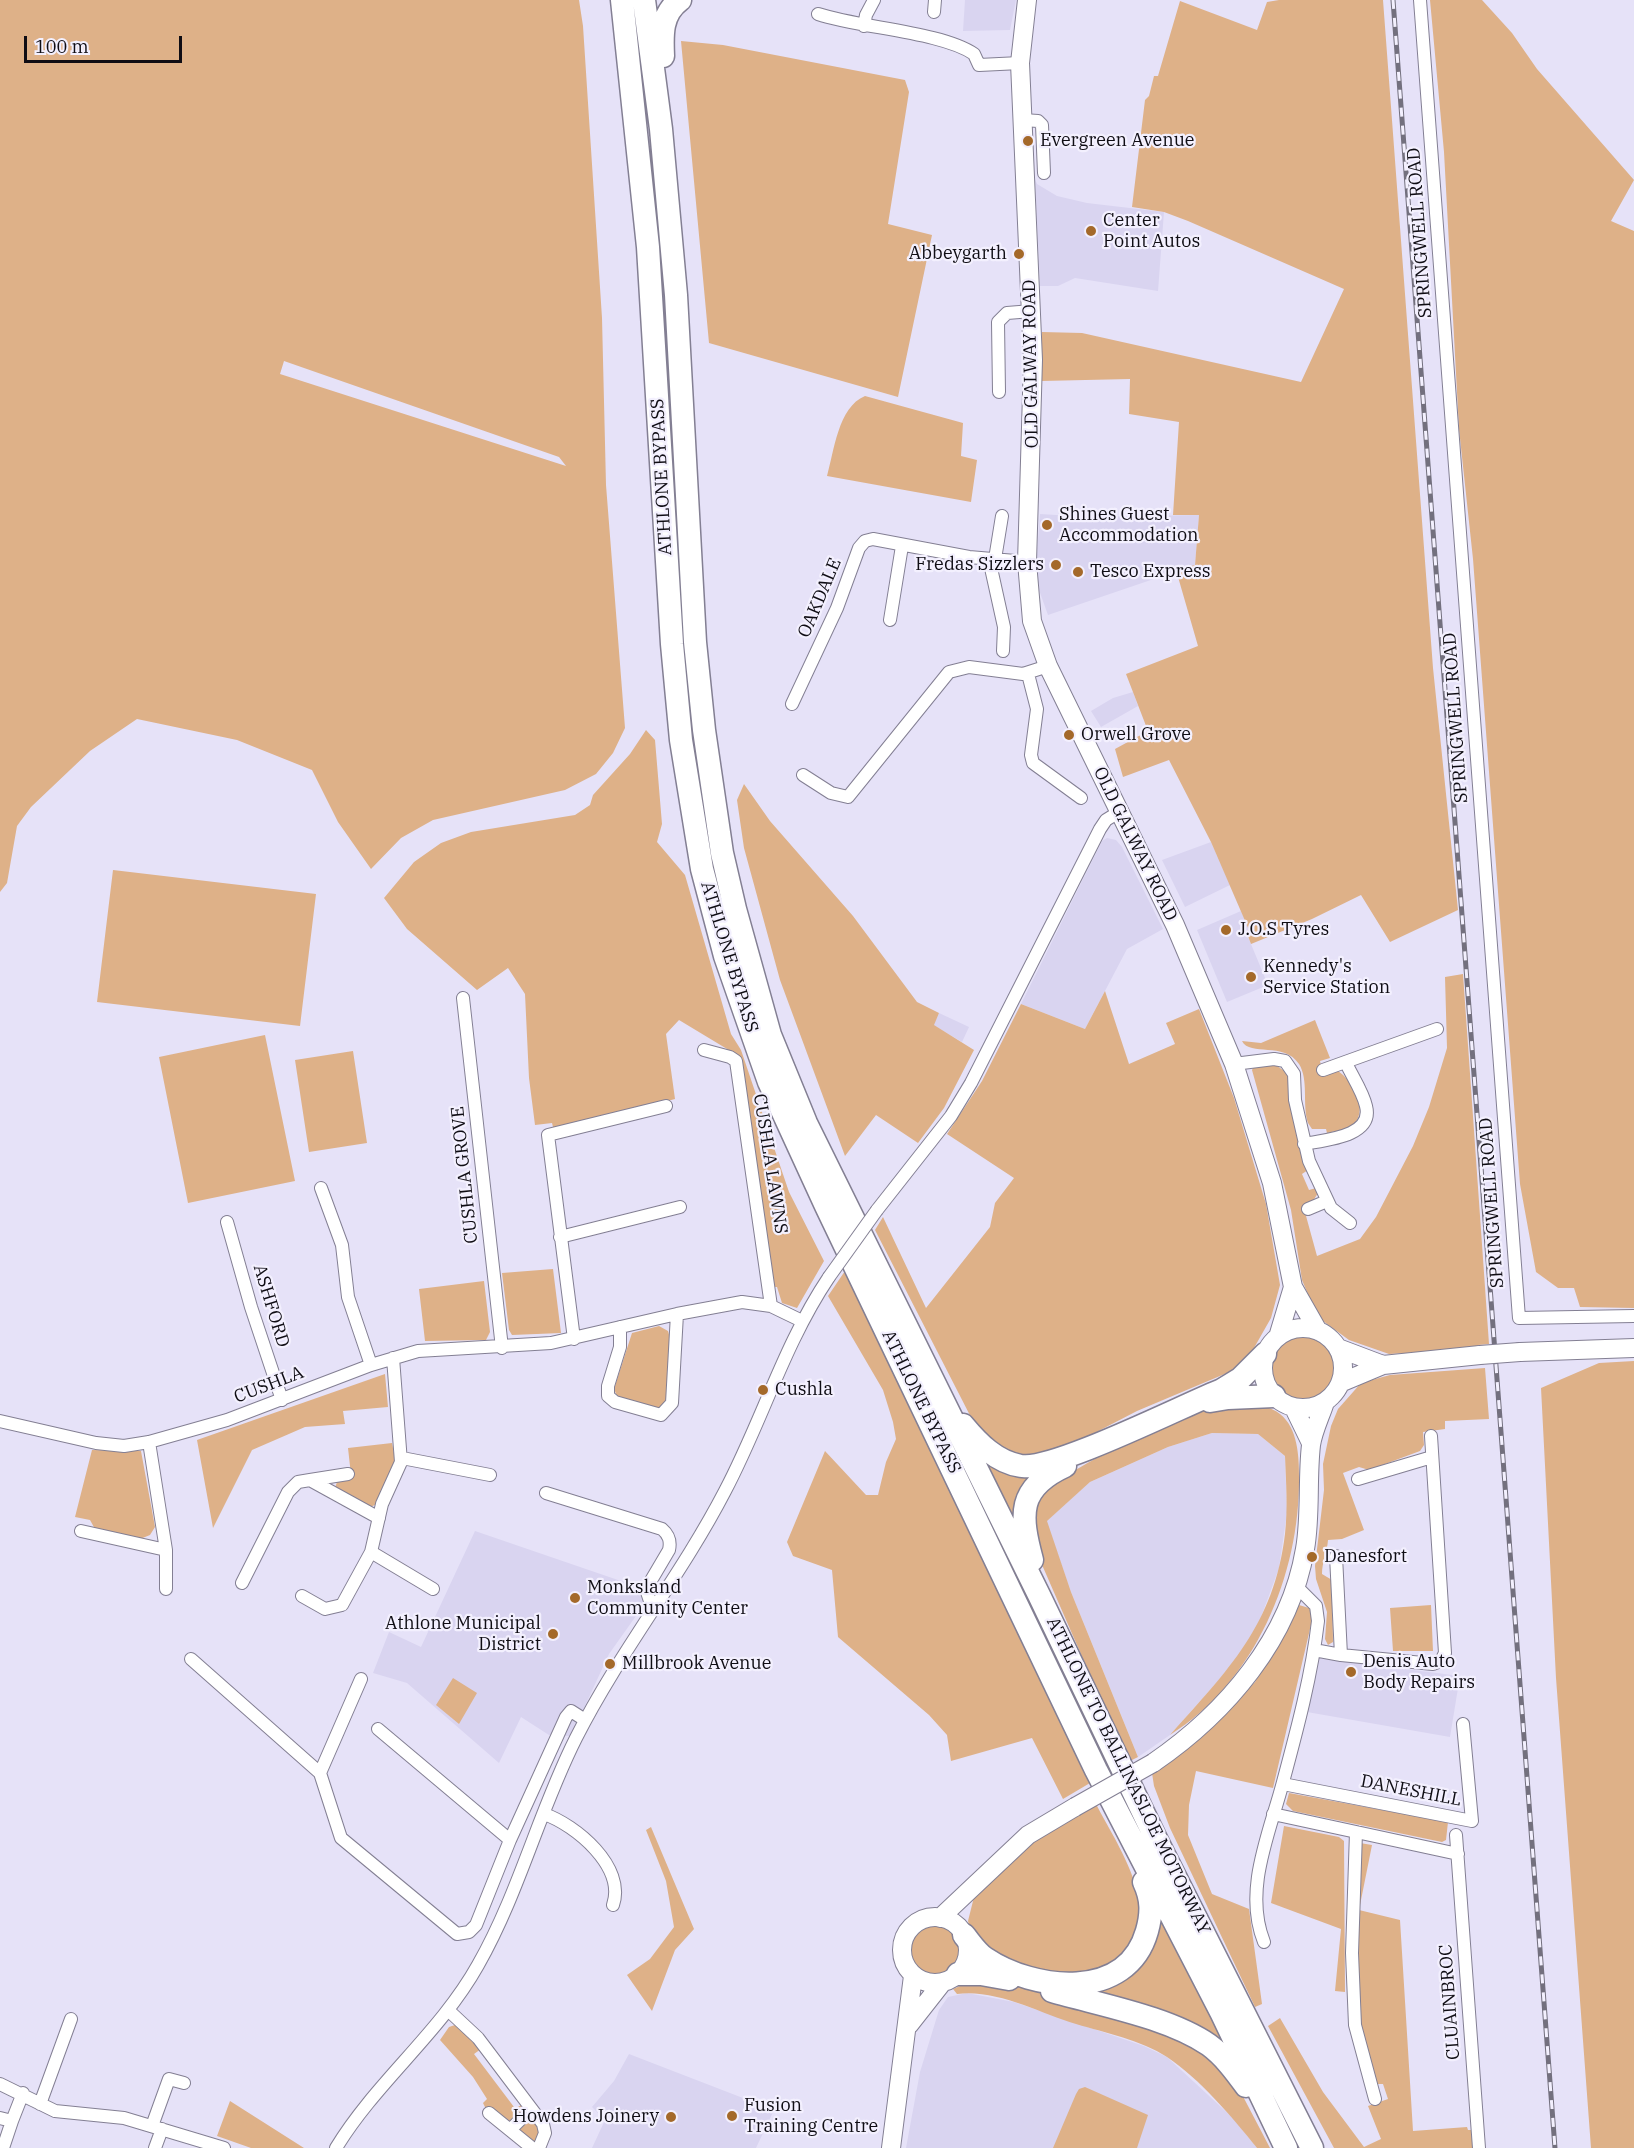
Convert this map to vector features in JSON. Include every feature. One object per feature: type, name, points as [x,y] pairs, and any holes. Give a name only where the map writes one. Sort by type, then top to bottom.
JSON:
[{"type":"highway","points":[[616,0],[624,25]]},
{"type":"highway","name":"ATHLONE BYPASS","points":[[622,0],[648,247],[672,644],[681,740],[702,869],[714,918],[769,1082],[1096,1770]]},
{"type":"highway","name":"ATHLONE BYPASS","points":[[645,0],[661,129],[676,295],[695,642],[713,795],[732,898],[770,1035],[802,1112],[944,1404]]},
{"type":"highway","points":[[661,129],[664,22],[669,11],[680,0]]},
{"type":"highway","points":[[944,1404],[980,1445],[1008,1462],[1036,1466],[1070,1455],[1222,1390],[1240,1379],[1271,1346]]},
{"type":"highway","points":[[1039,1595],[1023,1521],[1023,1509],[1038,1483],[1056,1470],[1201,1403],[1228,1398],[1274,1396]]},
{"type":"highway","name":"ATHLONE TO BALLINASLOE MOTORWAY","points":[[944,1404],[1156,1839],[1312,2148]]},
{"type":"highway","points":[[962,1932],[982,1957],[1001,1968],[1047,1983],[1086,1984],[1118,1972],[1131,1961],[1142,1947],[1151,1904],[1147,1888],[1110,1818],[1096,1770]]},
{"type":"highway","name":"ATHLONE TO BALLINASLOE MOTORWAY","points":[[1096,1770],[1222,2014],[1282,2140]]},
{"type":"highway","points":[[950,1978],[981,1974],[1024,1983],[1146,2019],[1199,2039],[1234,2069],[1282,2140]]},
{"type":"main road","name":"OLD GALWAY ROAD","points":[[1027,0],[1020,63],[1032,311],[1033,444],[1027,562],[1032,621],[1048,666],[1196,970],[1234,1064],[1272,1183],[1293,1287]]},
{"type":"main road","points":[[1293,1287],[1318,1331],[1338,1348],[1383,1365]]},
{"type":"main road","points":[[1293,1287],[1263,1371],[1266,1384],[1274,1396],[1294,1408],[1311,1443]]},
{"type":"main road","points":[[1271,1346],[1301,1328],[1318,1331]]},
{"type":"main road","points":[[1338,1348],[1342,1360],[1340,1383]]},
{"type":"main road","points":[[940,1918],[991,1868],[1028,1836],[1153,1762],[1194,1733],[1236,1690],[1267,1648],[1296,1586],[1305,1551],[1309,1518],[1311,1443],[1325,1402],[1340,1383],[1383,1365],[1520,1352],[1634,1348]]},
{"type":"main road","points":[[1294,1408],[1312,1407],[1325,1402]]},
{"type":"main road","points":[[908,2027],[967,1956],[962,1932],[966,1907],[975,1886]]},
{"type":"main road","points":[[950,1978],[930,1983],[913,1976],[904,1964],[902,1952],[904,1938],[916,1923],[929,1918],[940,1918],[962,1932]]},
{"type":"main road","points":[[891,2148],[913,1976]]},
{"type":"street","points":[[864,26],[866,15],[874,0]]},
{"type":"street","name":"SPRINGWELL ROAD","points":[[1420,0],[1519,1318],[1634,1316]]},
{"type":"street","points":[[818,14],[952,45],[974,54],[979,65],[1020,63]]},
{"type":"street","points":[[1023,120],[1038,121],[1042,125],[1044,173]]},
{"type":"street","points":[[999,392],[998,322],[1007,313],[1032,311]]},
{"type":"street","points":[[1002,516],[992,559],[1004,627],[1003,651]]},
{"type":"street","name":"OAKDALE","points":[[792,704],[824,638],[863,542],[873,539],[902,546],[1027,562]]},
{"type":"street","points":[[890,620],[902,546]]},
{"type":"street","points":[[803,775],[831,793],[849,797],[948,672],[969,667],[1028,674],[1048,666]]},
{"type":"street","points":[[1028,674],[1037,709],[1030,755],[1033,763],[1081,798]]},
{"type":"street","points":[[336,2148],[348,2127],[448,2010],[487,1949],[585,1720],[726,1491],[802,1321],[829,1277],[877,1210],[951,1116],[1000,1028],[1100,829],[1106,820],[1119,812]]},
{"type":"street","name":"CUSHLA GROVE","points":[[463,998],[502,1347]]},
{"type":"street","points":[[1323,1070],[1437,1029]]},
{"type":"street","name":"CUSHLA LAWNS","points":[[704,1050],[730,1056],[736,1061],[771,1306]]},
{"type":"street","points":[[1234,1064],[1247,1060],[1285,1061],[1294,1074],[1294,1100],[1304,1144],[1327,1201],[1350,1223]]},
{"type":"street","points":[[1304,1144],[1347,1135],[1360,1127],[1366,1116],[1367,1107],[1346,1063]]},
{"type":"street","points":[[574,1339],[548,1130],[666,1106]]},
{"type":"street","points":[[321,1188],[342,1245],[348,1297],[371,1365]]},
{"type":"street","points":[[1308,1209],[1327,1201]]},
{"type":"street","points":[[560,1237],[680,1207]]},
{"type":"street","name":"ASHFORD","points":[[227,1222],[250,1307],[282,1400]]},
{"type":"street","name":"CUSHLA","points":[[0,1421],[96,1443],[124,1446],[148,1442],[227,1420],[371,1365],[418,1351],[502,1347],[574,1339],[677,1314],[742,1302],[771,1306],[802,1321]]},
{"type":"street","points":[[620,1327],[620,1347],[608,1386],[608,1396],[615,1402],[661,1415],[672,1403],[677,1314]]},
{"type":"street","points":[[302,1596],[325,1609],[342,1605],[371,1552],[379,1518],[402,1458],[393,1358]]},
{"type":"street","points":[[1314,1650],[1341,1655],[1433,1664],[1441,1661],[1445,1653],[1431,1436]]},
{"type":"street","points":[[148,1442],[166,1550],[166,1589]]},
{"type":"street","points":[[1358,1479],[1432,1457]]},
{"type":"street","points":[[402,1458],[490,1475]]},
{"type":"street","points":[[242,1583],[288,1492],[298,1482],[348,1473]]},
{"type":"street","points":[[310,1480],[379,1518]]},
{"type":"street","points":[[547,1492],[662,1529],[666,1533],[670,1544],[669,1550],[646,1589],[650,1601],[655,1606]]},
{"type":"street","points":[[81,1531],[166,1550]]},
{"type":"street","points":[[371,1552],[433,1589]]},
{"type":"street","points":[[1336,1556],[1341,1655]]},
{"type":"street","points":[[1264,1942],[1257,1919],[1262,1858],[1283,1784],[1314,1650],[1318,1621],[1316,1606],[1296,1586]]},
{"type":"street","points":[[191,1659],[320,1773],[341,1838],[452,1932],[469,1932],[476,1925],[510,1840],[566,1717],[571,1711],[585,1720]]},
{"type":"street","points":[[320,1773],[361,1679]]},
{"type":"street","name":"DANESHILL","points":[[1283,1784],[1472,1821],[1463,1724]]},
{"type":"street","points":[[378,1729],[510,1840]]},
{"type":"street","points":[[544,1814],[568,1824],[584,1836],[610,1871],[616,1888],[614,1905]]},
{"type":"street","points":[[1273,1814],[1458,1854]]},
{"type":"street","points":[[1356,1832],[1352,1953],[1355,2025],[1375,2099]]},
{"type":"street","name":"CLUAINBROC","points":[[1456,1835],[1479,2148]]},
{"type":"street","points":[[448,2010],[463,2022],[492,2054],[543,2124],[545,2133],[539,2148]]},
{"type":"street","points":[[40,2104],[71,2019]]},
{"type":"street","points":[[155,2148],[157,2128],[169,2079],[184,2083]]},
{"type":"street","points":[[0,2084],[23,2093],[55,2111],[118,2116],[224,2148]]},
{"type":"street","points":[[3,2148],[6,2120],[23,2093]]},
{"type":"street","points":[[489,2114],[532,2148]]},
{"type":"street","points":[[510,2130],[521,2119]]},
{"type":"shaded area","points":[[0,0],[579,0],[583,26],[602,318],[606,485],[625,728],[613,753],[596,774],[565,790],[433,820],[401,838],[371,869],[338,822],[312,770],[237,740],[137,719],[90,751],[31,807],[17,826],[7,883],[0,892]],"holes":[[[284,361],[559,457],[566,466],[280,374]]]},
{"type":"shaded area","points":[[965,0],[1016,0],[1010,30],[963,31]]},
{"type":"shaded area","points":[[1383,0],[1433,668],[1458,910],[1390,942],[1361,895],[1312,919],[1251,944],[1246,931],[1249,930],[1211,842],[1169,760],[1123,777],[1115,749],[1148,731],[1126,674],[1198,646],[1176,570],[1195,565],[1199,515],[1173,515],[1179,422],[1129,414],[1130,379],[1041,381],[1042,332],[1082,333],[1301,382],[1344,289],[1188,221],[1164,212],[1132,207],[1145,100],[1149,96],[1154,76],[1158,76],[1180,1],[1257,30],[1267,2]]},
{"type":"shaded area","points":[[1430,0],[1482,0],[1512,33],[1537,69],[1634,180],[1611,221],[1634,231],[1634,1308],[1580,1307],[1574,1288],[1558,1288],[1536,1272],[1520,1184],[1473,559],[1459,429],[1444,152]]},
{"type":"shaded area","points":[[681,41],[723,45],[905,80],[909,92],[888,224],[932,235],[898,397],[709,343]]},
{"type":"shaded area","points":[[1035,179],[1037,184],[1057,196],[1087,203],[1164,212],[1158,291],[1075,278],[1058,286],[1040,286]]},
{"type":"shaded area","points":[[865,396],[963,423],[961,456],[977,460],[971,502],[827,476],[843,420],[856,402]]},
{"type":"shaded area","points":[[1040,514],[1089,517],[1199,515],[1195,565],[1048,615],[1039,590],[1036,567]]},
{"type":"shaded area","points":[[1133,692],[1138,706],[1101,727],[1091,711],[1113,698]]},
{"type":"shaded area","points":[[646,730],[655,740],[662,824],[657,842],[685,875],[731,1034],[741,1050],[789,1192],[824,1261],[797,1308],[782,1303],[777,1287],[773,1287],[742,1058],[679,1020],[666,1034],[675,1099],[554,1131],[552,1123],[535,1125],[529,1078],[525,994],[508,968],[477,990],[407,929],[384,898],[414,862],[441,843],[471,832],[575,815],[590,805],[593,795],[630,754]]},
{"type":"shaded area","points":[[744,784],[770,821],[853,916],[917,1002],[939,1013],[934,1025],[974,1050],[944,1108],[918,1143],[876,1115],[845,1156],[780,980],[744,848],[737,800]]},
{"type":"shaded area","points":[[1107,838],[1116,840],[1122,847],[1163,929],[1127,949],[1085,1029],[1021,1004],[1102,841]]},
{"type":"shaded area","points":[[1211,842],[1230,885],[1185,907],[1162,860]]},
{"type":"shaded area","points":[[113,870],[316,894],[300,1026],[97,1002]]},
{"type":"shaded area","points":[[1241,911],[1250,930],[1246,932],[1268,985],[1227,1002],[1197,930]]},
{"type":"shaded area","points":[[1463,974],[1489,1344],[1478,1345],[1478,1349],[1389,1354],[1349,1340],[1323,1321],[1315,1311],[1302,1280],[1291,1210],[1252,1070],[1254,1066],[1277,1066],[1289,1074],[1308,1170],[1302,1174],[1309,1190],[1316,1188],[1318,1193],[1313,1201],[1303,1205],[1317,1256],[1360,1239],[1376,1217],[1413,1146],[1429,1107],[1447,1048],[1445,977]]},
{"type":"shaded area","points":[[1105,991],[1129,1064],[1175,1044],[1166,1023],[1199,1009],[1234,1098],[1266,1204],[1280,1285],[1271,1318],[1250,1355],[1242,1364],[1227,1373],[1137,1411],[1056,1453],[1022,1460],[979,1433],[875,1230],[883,1217],[926,1308],[990,1227],[995,1203],[1014,1178],[947,1134],[982,1081],[1021,1004],[1085,1029]]},
{"type":"shaded area","points":[[939,1013],[969,1027],[962,1042],[933,1025]]},
{"type":"shaded area","points":[[1315,1020],[1330,1058],[1320,1061],[1323,1073],[1338,1071],[1349,1081],[1357,1095],[1360,1111],[1358,1118],[1351,1126],[1327,1133],[1326,1129],[1312,1129],[1308,1123],[1304,1077],[1299,1064],[1293,1057],[1276,1051],[1252,1048],[1246,1046],[1242,1041],[1261,1043]]},
{"type":"shaded area","points":[[265,1035],[295,1181],[188,1203],[159,1057]]},
{"type":"shaded area","points":[[353,1051],[367,1143],[309,1152],[295,1060]]},
{"type":"shaded area","points":[[553,1269],[561,1333],[512,1335],[509,1330],[502,1273]]},
{"type":"shaded area","points":[[845,1271],[1090,1783],[1063,1799],[1032,1738],[951,1761],[947,1735],[929,1715],[838,1637],[832,1570],[793,1556],[787,1542],[825,1451],[866,1495],[878,1495],[886,1462],[896,1439],[883,1390],[828,1296]]},
{"type":"shaded area","points":[[484,1281],[490,1332],[486,1340],[425,1341],[419,1289]]},
{"type":"shaded area","points":[[659,1326],[668,1331],[670,1338],[666,1399],[662,1407],[655,1408],[617,1396],[614,1389],[632,1333]]},
{"type":"shaded area","points":[[1302,1333],[1315,1336],[1327,1343],[1334,1355],[1337,1368],[1334,1381],[1327,1393],[1315,1400],[1302,1403],[1289,1400],[1277,1393],[1270,1381],[1267,1368],[1270,1355],[1277,1343],[1289,1336]]},
{"type":"shaded area","points":[[1634,1361],[1634,2148],[1591,2148],[1556,1678],[1541,1388],[1599,1363]]},
{"type":"shaded area","points":[[1485,1368],[1489,1419],[1445,1421],[1445,1429],[1423,1432],[1424,1445],[1420,1451],[1369,1470],[1359,1467],[1343,1473],[1364,1530],[1342,1539],[1328,1540],[1322,1574],[1332,1580],[1333,1642],[1328,1645],[1325,1639],[1327,1612],[1316,1579],[1315,1566],[1324,1490],[1323,1464],[1331,1426],[1338,1409],[1361,1383],[1390,1375]]},
{"type":"shaded area","points":[[385,1374],[388,1407],[343,1411],[345,1424],[305,1427],[252,1450],[213,1528],[197,1440]]},
{"type":"shaded area","points":[[1256,1405],[1273,1410],[1286,1420],[1294,1435],[1298,1452],[1297,1514],[1291,1551],[1281,1588],[1267,1623],[1248,1656],[1226,1686],[1200,1713],[1170,1735],[1229,1667],[1259,1620],[1271,1595],[1285,1534],[1287,1505],[1285,1456],[1258,1434],[1212,1433],[1168,1447],[1090,1482],[1047,1521],[1071,1592],[1138,1757],[1128,1762],[1029,1535],[1029,1515],[1039,1498],[1057,1482],[1081,1467],[1139,1437],[1209,1406]]},
{"type":"shaded area","points":[[1212,1433],[1258,1434],[1285,1456],[1287,1513],[1279,1568],[1256,1631],[1233,1664],[1170,1735],[1138,1757],[1071,1592],[1046,1521],[1090,1482],[1168,1447]]},
{"type":"shaded area","points":[[392,1443],[396,1463],[375,1505],[370,1507],[335,1488],[338,1479],[351,1475],[348,1448]]},
{"type":"shaded area","points":[[92,1450],[141,1451],[155,1527],[150,1535],[140,1539],[95,1529],[90,1520],[75,1517]]},
{"type":"shaded area","points":[[976,1454],[1046,1471],[1015,1510],[1013,1526]]},
{"type":"shaded area","points":[[475,1531],[653,1592],[609,1654],[571,1736],[549,1735],[521,1717],[499,1763],[407,1683],[373,1673],[389,1632],[421,1647]]},
{"type":"shaded area","points":[[1299,1605],[1309,1608],[1313,1616],[1273,1788],[1196,1771],[1189,1805],[1188,1835],[1212,1894],[1249,1909],[1262,2004],[1255,2007],[1170,1828],[1154,1786],[1152,1773],[1189,1747],[1255,1682]]},
{"type":"shaded area","points":[[1431,1605],[1433,1651],[1393,1651],[1390,1608]]},
{"type":"shaded area","points":[[1319,1658],[1460,1676],[1450,1737],[1307,1712]]},
{"type":"shaded area","points":[[453,1678],[477,1693],[459,1724],[436,1705]]},
{"type":"shaded area","points":[[1289,1793],[1448,1822],[1446,1840],[1442,1842],[1293,1811],[1286,1804]]},
{"type":"shaded area","points":[[1096,1804],[1133,1877],[1141,1917],[1137,1936],[1123,1957],[1083,1979],[1010,1964],[971,1933],[968,1921],[974,1897],[1023,1846]]},
{"type":"shaded area","points":[[1284,1826],[1339,1837],[1344,1841],[1345,1992],[1335,1991],[1341,1929],[1271,1903]]},
{"type":"shaded area","points":[[651,1827],[694,1929],[675,1950],[652,2011],[627,1975],[650,1959],[674,1927],[666,1881],[646,1830]]},
{"type":"shaded area","points":[[1360,1843],[1372,1845],[1359,1910],[1400,1920],[1413,2131],[1467,2127],[1471,2130],[1473,2148],[1334,2148],[1268,2026],[1280,2018],[1323,2092],[1364,2147],[1381,2139],[1368,2106],[1388,2099],[1383,2084],[1375,2084],[1360,2027],[1355,1969]]},
{"type":"shaded area","points":[[1155,1902],[1228,2052],[1087,1989],[1114,1980]]},
{"type":"shaded area","points":[[934,1925],[944,1927],[953,1933],[959,1942],[961,1952],[959,1962],[953,1971],[944,1977],[934,1979],[924,1977],[915,1971],[909,1962],[907,1952],[909,1942],[915,1933],[924,1927]]},
{"type":"shaded area","points":[[1000,1981],[1139,2023],[1202,2049],[1236,2083],[1270,2148],[1257,2148],[1204,2087],[1180,2066],[1157,2051],[1135,2041],[1076,2024],[1002,1998],[972,1993],[957,1994],[953,1989],[969,1982]]},
{"type":"shaded area","points":[[967,1993],[1014,2002],[1144,2046],[1167,2057],[1234,2119],[1257,2148],[906,2148],[920,2072],[939,2010],[948,1997]]},
{"type":"shaded area","points":[[458,2024],[481,2049],[474,2054],[514,2107],[523,2104],[541,2130],[535,2142],[521,2133],[519,2128],[526,2119],[520,2113],[510,2121],[486,2109],[483,2103],[487,2099],[473,2077],[440,2040],[449,2027]]},
{"type":"shaded area","points":[[629,2054],[774,2110],[756,2148],[592,2148],[605,2120],[592,2107],[614,2081]]},
{"type":"shaded area","points":[[1085,2087],[1148,2115],[1137,2148],[1053,2148],[1076,2094],[1079,2089]]},
{"type":"shaded area","points":[[230,2101],[304,2148],[251,2148],[217,2136]]},
{"type":"railway","points":[[1393,0],[1555,2148]]},
{"type":"place","name":"Evergreen Avenue","points":[[1028,141]]},
{"type":"place","name":"Center Point Autos","points":[[1091,231]]},
{"type":"place","name":"Abbeygarth","points":[[1019,254]]},
{"type":"place","name":"Shines Guest Accommodation","points":[[1047,525]]},
{"type":"place","name":"Fredas Sizzlers","points":[[1056,565]]},
{"type":"place","name":"Tesco Express","points":[[1078,572]]},
{"type":"place","name":"Orwell Grove","points":[[1069,735]]},
{"type":"place","name":"J.O.S Tyres","points":[[1226,930]]},
{"type":"place","name":"Kennedy's Service Station","points":[[1251,977]]},
{"type":"place","name":"Cushla","points":[[763,1390]]},
{"type":"place","name":"Danesfort","points":[[1312,1557]]},
{"type":"place","name":"Monksland Community Center","points":[[575,1598]]},
{"type":"place","name":"Athlone Municipal District","points":[[553,1634]]},
{"type":"place","name":"Millbrook Avenue","points":[[610,1664]]},
{"type":"place","name":"Denis Auto Body Repairs","points":[[1351,1672]]},
{"type":"place","name":"Fusion Training Centre","points":[[732,2116]]},
{"type":"place","name":"Howdens Joinery","points":[[671,2117]]}]
